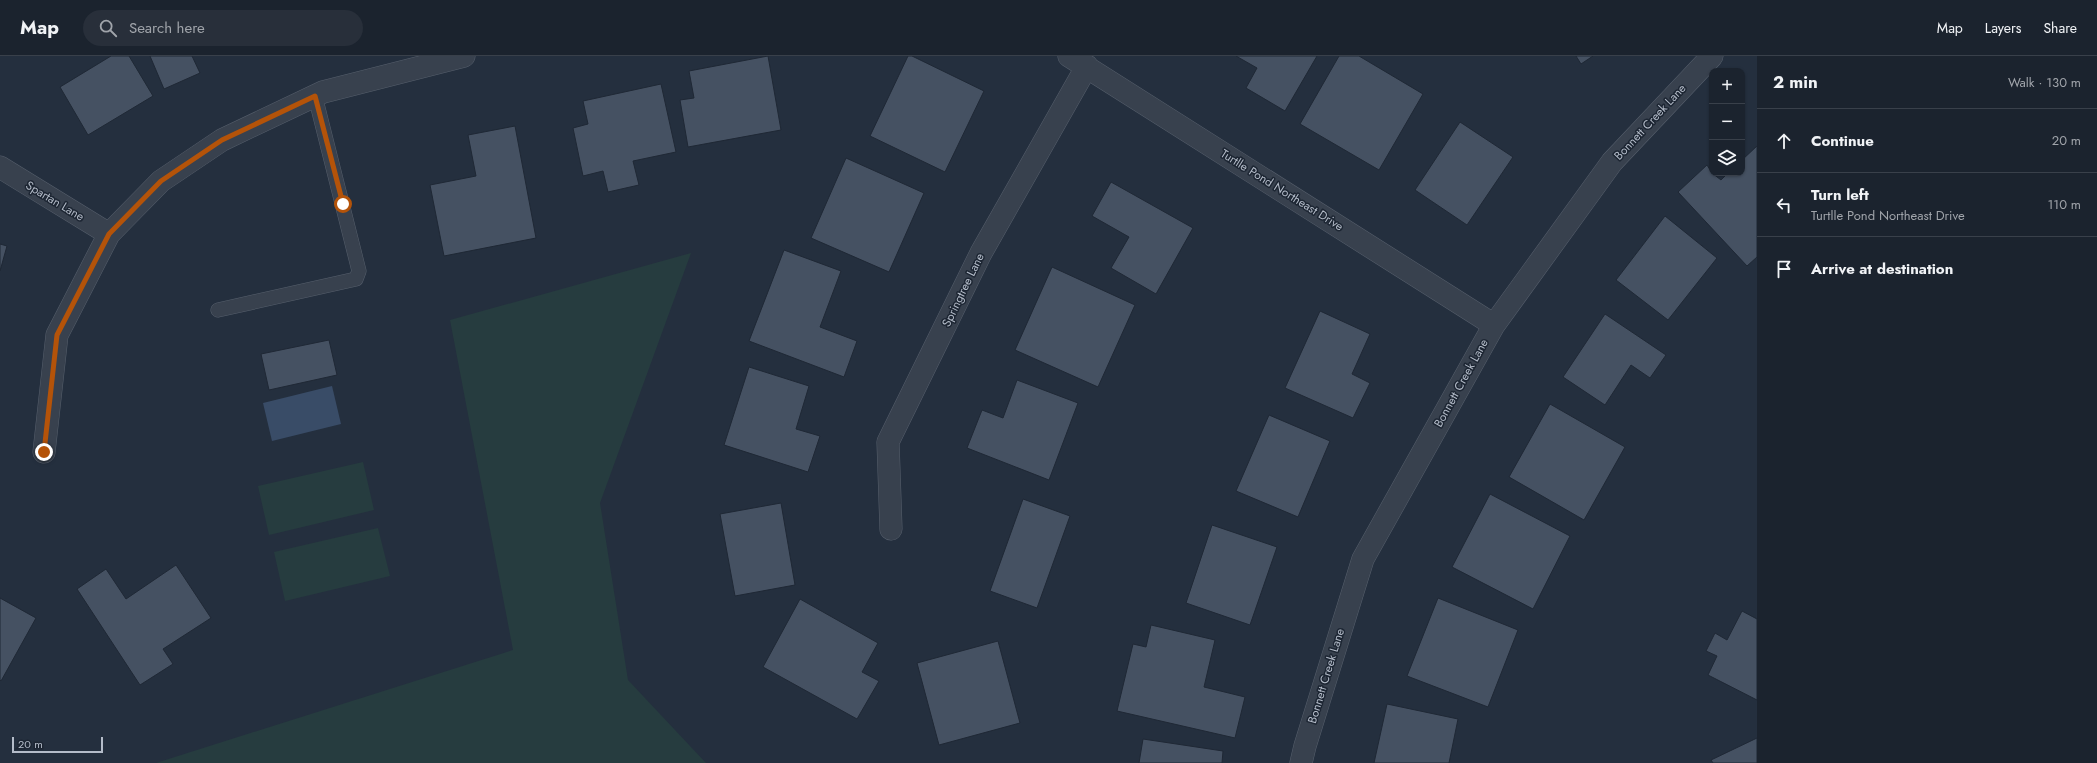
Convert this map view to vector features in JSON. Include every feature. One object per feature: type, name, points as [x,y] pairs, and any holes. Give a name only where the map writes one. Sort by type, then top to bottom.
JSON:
[{"type":"street","points":[[44,452],[57,335],[109,234],[161,181],[222,140],[315,96],[464,56]]},
{"type":"street","name":"Bonnett Creek Lane","points":[[1301,763],[1362,559],[1494,325],[1612,162],[1712,56]]},
{"type":"street","name":"Turtlle Pond Northeast Drive","points":[[1078,61],[1494,325]]},
{"type":"street","name":"Springtree Lane","points":[[891,529],[888,442],[1078,61]]},
{"type":"street","name":"Spartan Lane","points":[[0,167],[109,234]]},
{"type":"lane","points":[[218,310],[356,279],[360,271],[315,96]]},
{"type":"green space","points":[[691,253],[600,503],[628,680],[706,763],[156,763],[513,650],[450,320]]},
{"type":"green space","points":[[363,462],[374,510],[269,535],[258,486]]},
{"type":"green space","points":[[378,528],[390,576],[285,601],[274,552]]},
{"type":"water","points":[[332,386],[341,424],[272,441],[263,403]]},
{"type":"building","points":[[111,56],[129,56],[153,96],[88,135],[60,87]]},
{"type":"building","points":[[150,56],[192,56],[200,73],[164,89]]},
{"type":"building","points":[[768,56],[781,130],[688,147],[680,100],[694,98],[689,71]]},
{"type":"building","points":[[908,56],[912,56],[984,91],[945,172],[870,136]]},
{"type":"building","points":[[1236,56],[1317,56],[1285,111],[1246,88],[1257,68]]},
{"type":"building","points":[[1339,56],[1359,56],[1423,94],[1379,170],[1300,124]]},
{"type":"building","points":[[1576,56],[1593,56],[1581,64]]},
{"type":"building","points":[[661,84],[676,152],[633,161],[639,185],[608,192],[603,171],[583,176],[573,128],[588,124],[583,101]]},
{"type":"building","points":[[1460,122],[1513,157],[1467,225],[1415,190]]},
{"type":"building","points":[[515,126],[536,238],[444,256],[430,185],[476,176],[468,135]]},
{"type":"building","points":[[1757,146],[1757,257],[1747,266],[1678,192],[1707,165],[1709,168],[1709,176],[1716,176],[1721,180],[1725,176],[1745,176],[1745,157]]},
{"type":"building","points":[[846,158],[924,193],[889,272],[811,238]]},
{"type":"building","points":[[1111,182],[1193,228],[1156,294],[1111,268],[1129,237],[1092,216]]},
{"type":"building","points":[[1665,216],[1717,258],[1668,320],[1616,280]]},
{"type":"building","points":[[0,244],[7,246],[0,271]]},
{"type":"building","points":[[784,250],[841,271],[820,327],[857,341],[844,377],[749,341]]},
{"type":"building","points":[[1052,267],[1135,305],[1098,387],[1015,350]]},
{"type":"building","points":[[1320,311],[1370,334],[1352,374],[1370,383],[1353,418],[1285,388]]},
{"type":"building","points":[[1605,314],[1666,355],[1650,378],[1631,365],[1605,405],[1563,377]]},
{"type":"building","points":[[329,340],[337,375],[269,390],[261,354]]},
{"type":"building","points":[[749,367],[809,386],[796,429],[820,436],[808,472],[724,445]]},
{"type":"building","points":[[1017,380],[1078,403],[1049,480],[967,448],[982,410],[1003,418]]},
{"type":"building","points":[[1550,404],[1625,447],[1584,520],[1509,477]]},
{"type":"building","points":[[1269,415],[1330,441],[1298,517],[1236,491]]},
{"type":"building","points":[[1490,494],[1570,536],[1533,609],[1452,567]]},
{"type":"building","points":[[1023,499],[1070,516],[1037,608],[990,591]]},
{"type":"building","points":[[781,503],[795,585],[735,596],[720,514]]},
{"type":"building","points":[[1212,525],[1277,547],[1250,625],[1186,603]]},
{"type":"building","points":[[176,565],[211,618],[163,649],[173,664],[140,685],[77,589],[106,569],[126,599]]},
{"type":"building","points":[[0,598],[36,618],[1,681],[0,680]]},
{"type":"building","points":[[1438,598],[1518,630],[1488,707],[1407,676]]},
{"type":"building","points":[[800,599],[878,643],[862,672],[879,681],[857,719],[763,667]]},
{"type":"building","points":[[1742,611],[1757,619],[1757,700],[1708,675],[1717,656],[1706,651],[1715,633],[1727,640]]},
{"type":"building","points":[[1151,625],[1215,640],[1204,687],[1245,697],[1235,738],[1117,711],[1133,644],[1146,647]]},
{"type":"building","points":[[998,641],[1020,723],[939,745],[917,663]]},
{"type":"building","points":[[1387,704],[1458,719],[1449,763],[1374,763]]},
{"type":"building","points":[[1757,738],[1757,763],[1713,763],[1711,760]]},
{"type":"building","points":[[1143,739],[1223,751],[1222,763],[1139,763]]},
{"type":"route","points":[[44,452],[57,335],[109,234],[161,181],[222,140],[315,96],[343,204]]}]
